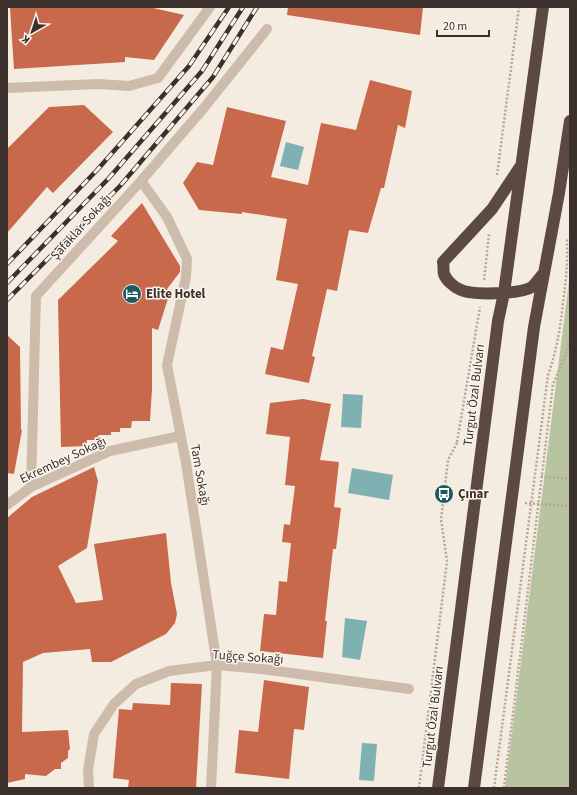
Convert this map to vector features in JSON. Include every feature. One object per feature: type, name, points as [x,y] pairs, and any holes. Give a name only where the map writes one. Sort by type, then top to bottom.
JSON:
[{"type":"highway","name":"Turgut Özal Bulvarı","points":[[438,788],[498,321],[504,293],[543,7]]},
{"type":"highway","points":[[474,788],[534,327],[560,193],[570,121]]},
{"type":"highway","points":[[522,165],[492,208],[444,262],[444,274],[452,285],[460,290],[480,293],[504,293],[519,292],[532,287],[544,273]]},
{"type":"street","points":[[7,88],[98,84],[129,86],[158,78],[210,7]]},
{"type":"street","name":"Şafaklar Sokağı","points":[[31,487],[36,296],[141,181],[203,109],[266,29]]},
{"type":"street","name":"Tam Sokağı","points":[[141,181],[167,217],[187,258],[186,277],[167,365],[186,463],[217,665],[211,788]]},
{"type":"street","name":"Ekrembey Sokağı","points":[[7,505],[31,487],[110,451],[180,436]]},
{"type":"street","name":"Tuğçe Sokağı","points":[[89,788],[88,770],[94,734],[114,704],[136,684],[169,671],[217,665],[408,689]]},
{"type":"path","points":[[503,121],[519,7]]},
{"type":"path","points":[[494,788],[548,375],[556,354],[559,338],[568,262],[566,231]]},
{"type":"path","points":[[484,279],[490,232]]},
{"type":"path","points":[[457,442],[478,318]]},
{"type":"path","points":[[504,788],[537,504],[553,384],[564,359],[570,339]]},
{"type":"path","points":[[419,788],[447,561],[441,519],[448,460],[460,433]]},
{"type":"path","points":[[541,476],[570,479]]},
{"type":"path","points":[[511,500],[530,504],[570,506]]},
{"type":"green space","points":[[570,273],[570,788],[505,788]]},
{"type":"water","points":[[286,142],[304,147],[298,170],[280,166]]},
{"type":"water","points":[[343,394],[363,395],[361,428],[341,427]]},
{"type":"water","points":[[352,468],[393,475],[389,500],[348,493]]},
{"type":"water","points":[[345,618],[367,621],[360,660],[342,657]]},
{"type":"water","points":[[362,743],[377,744],[374,781],[359,780]]},
{"type":"building","points":[[149,7],[184,15],[154,60],[125,57],[125,62],[14,69],[10,8]]},
{"type":"building","points":[[288,7],[423,7],[420,35],[287,15]]},
{"type":"building","points":[[370,80],[412,91],[405,128],[398,125],[384,188],[381,188],[368,233],[349,230],[337,291],[327,289],[312,356],[315,357],[309,383],[265,374],[271,347],[283,350],[298,284],[276,280],[287,219],[242,212],[242,214],[199,210],[183,183],[197,162],[213,165],[227,107],[286,121],[271,177],[308,185],[321,123],[356,130]]},
{"type":"building","points":[[84,105],[113,132],[53,193],[47,187],[7,233],[7,149],[49,107]]},
{"type":"building","points":[[142,203],[180,266],[180,272],[167,289],[170,292],[158,330],[152,328],[152,389],[150,421],[132,421],[131,428],[120,428],[120,432],[111,432],[111,435],[99,435],[98,440],[87,440],[86,446],[61,447],[58,300],[118,241],[111,236]]},
{"type":"building","points":[[7,335],[20,347],[22,430],[14,474],[7,473]]},
{"type":"building","points":[[303,399],[331,404],[320,460],[339,462],[334,507],[341,508],[336,549],[333,549],[325,621],[327,621],[323,658],[260,651],[264,614],[276,615],[279,581],[287,582],[291,543],[282,542],[284,524],[290,525],[295,486],[285,485],[290,437],[266,434],[270,403]]},
{"type":"building","points":[[94,467],[98,481],[87,548],[58,566],[76,603],[103,600],[94,544],[166,533],[171,583],[177,614],[175,623],[166,634],[111,662],[92,662],[90,649],[43,653],[23,662],[22,732],[68,730],[70,749],[68,751],[68,758],[61,763],[61,769],[55,769],[46,776],[25,774],[25,779],[7,783],[7,518],[32,497]]},
{"type":"building","points":[[264,680],[309,687],[304,730],[294,729],[289,779],[235,773],[239,730],[258,732]]},
{"type":"building","points":[[171,683],[202,684],[196,788],[128,788],[129,780],[113,778],[119,709],[132,710],[133,703],[170,705]]},
{"type":"railway","points":[[7,264],[98,169],[189,66],[229,7]]},
{"type":"railway","points":[[7,283],[109,178],[202,71],[243,7]]},
{"type":"railway","points":[[7,300],[120,186],[213,77],[257,7]]},
{"type":"place","name":"Elite Hotel","points":[[132,294]]},
{"type":"place","name":"Çınar","points":[[444,494]]}]
